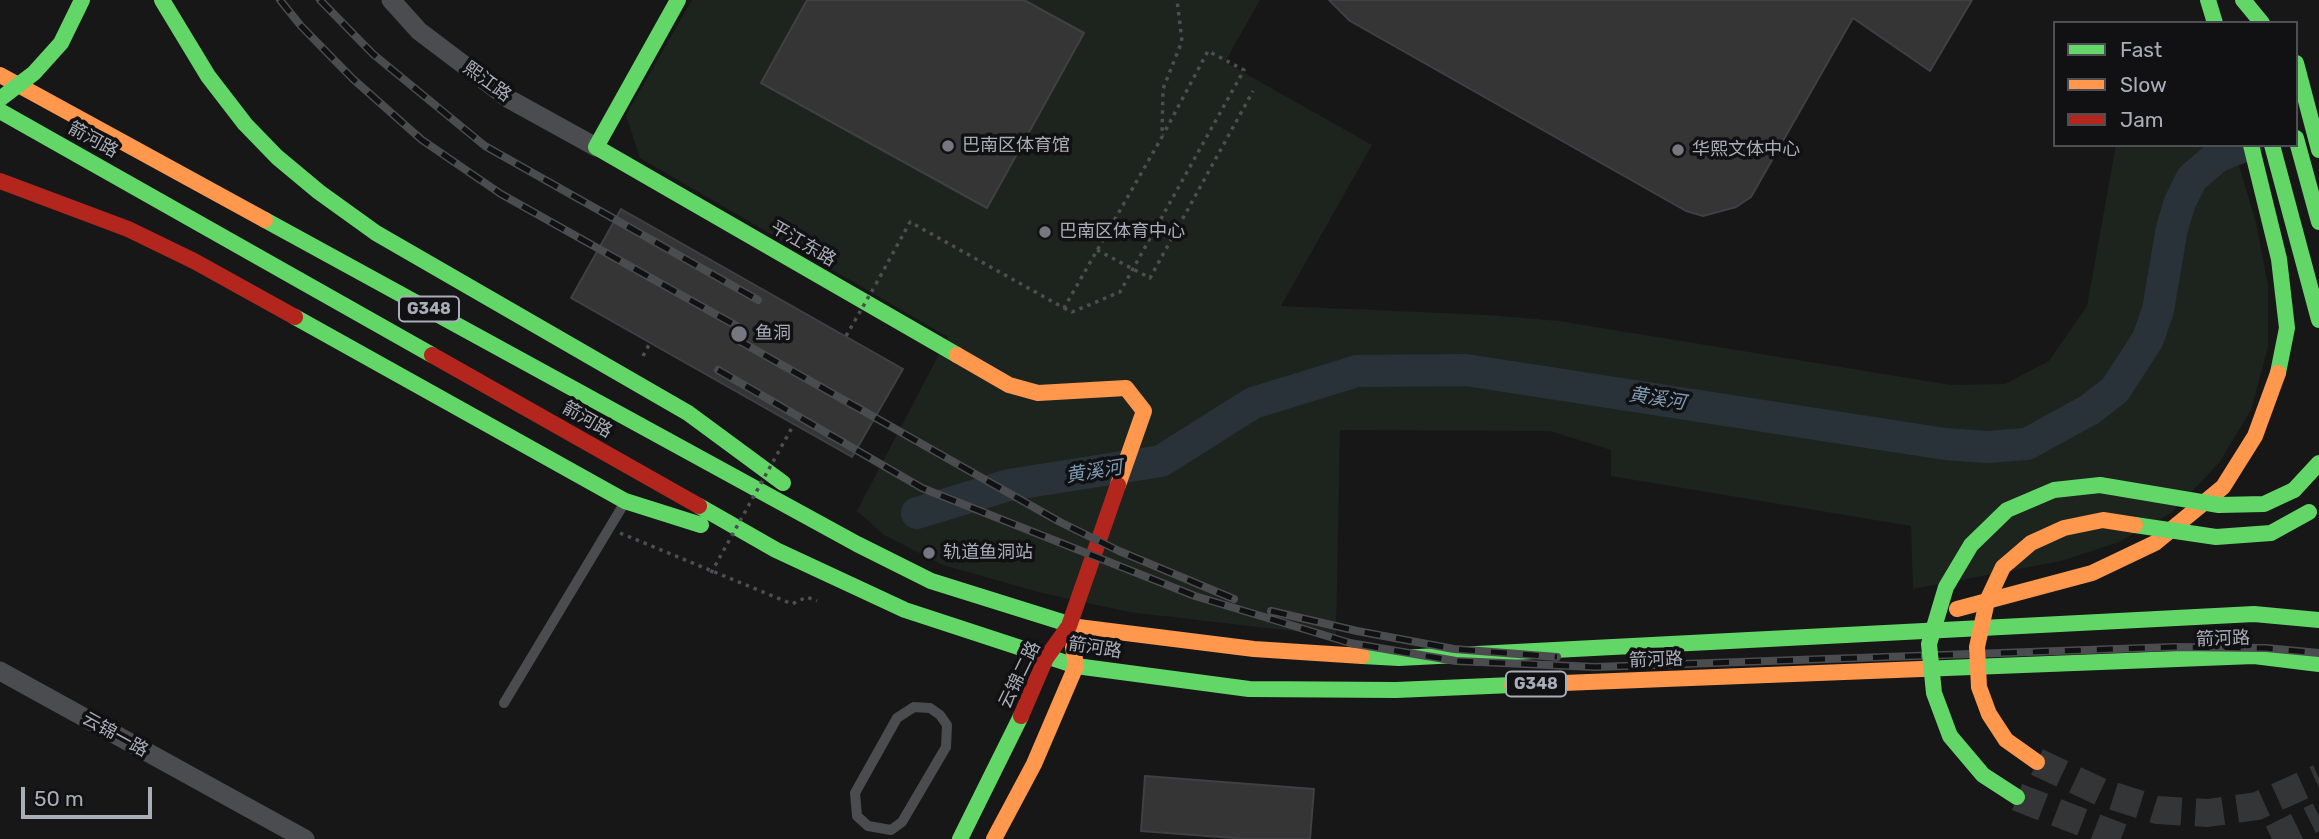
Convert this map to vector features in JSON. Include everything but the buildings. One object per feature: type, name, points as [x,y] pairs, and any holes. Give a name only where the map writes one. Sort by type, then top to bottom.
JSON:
[{"type":"main road","points":[[0,99],[34,73],[61,43],[82,0]]},
{"type":"main road","points":[[162,0],[208,76],[245,124],[287,166],[376,233],[688,413],[756,461],[857,544]]},
{"type":"main road","points":[[596,147],[678,0]]},
{"type":"main road","points":[[2210,0],[2215,21]]},
{"type":"main road","points":[[2210,0],[2224,21]]},
{"type":"main road","points":[[2237,0],[2250,21]]},
{"type":"main road","points":[[2243,0],[2260,21]]},
{"type":"main road","points":[[2298,71],[2319,150]]},
{"type":"main road","name":"箭河路","points":[[0,75],[857,544],[931,581],[1069,626],[1254,649],[1399,657],[2254,614],[2319,620]]},
{"type":"main road","name":"箭河路","points":[[0,111],[775,550],[905,610],[1076,666],[1248,689],[1396,690],[2254,656],[2319,664]]},
{"type":"main road","points":[[2298,145],[2319,222]]},
{"type":"main road","name":"平江东路","points":[[596,147],[1009,385],[1038,393],[1126,388],[1144,411],[1069,626]]},
{"type":"main road","points":[[1836,636],[2025,593],[2092,573],[2155,543],[2223,488],[2255,436],[2276,381],[2287,328],[2279,260],[2251,147]]},
{"type":"main road","points":[[2273,147],[2319,320]]},
{"type":"main road","points":[[0,181],[128,229],[194,261],[625,501],[775,550]]},
{"type":"main road","points":[[2017,797],[1983,775],[1950,736],[1934,693],[1929,644],[1946,587],[1972,545],[2007,510],[2054,490],[2099,485],[2218,505],[2264,504],[2294,490],[2319,463]]},
{"type":"main road","points":[[2037,762],[2006,740],[1989,714],[1979,687],[1978,647],[1987,601],[2003,567],[2031,543],[2064,527],[2103,520],[2216,537],[2271,533],[2314,506]]},
{"type":"main road","points":[[994,839],[1034,764],[1076,666],[1069,626]]},
{"type":"main road","name":"云锦二路","points":[[960,839],[1007,750],[1046,658],[1069,626]]},
{"type":"main road","points":[[2254,656],[2319,673]]},
{"type":"street","name":"熙江路","points":[[391,0],[419,31],[509,99],[596,147]]},
{"type":"street","name":"云锦一路","points":[[0,671],[304,839]]},
{"type":"lane","points":[[504,703],[625,501]]},
{"type":"lane","points":[[914,707],[930,708],[947,725],[946,747],[908,815],[892,835],[868,826],[857,816],[855,793],[897,718],[914,707]]},
{"type":"path","points":[[1162,137],[1163,89],[1182,41],[1177,0]]},
{"type":"path","points":[[846,336],[910,222],[1064,308],[1072,312],[1120,292],[1244,70],[1208,51],[1064,308]]},
{"type":"path","points":[[1097,250],[1150,278],[1253,91]]},
{"type":"path","points":[[711,572],[794,424]]},
{"type":"path","points":[[638,540],[792,604],[807,597],[818,601]]},
{"type":"shaded area","points":[[692,0],[1260,0],[1225,62],[1372,145],[1281,306],[1488,315],[1559,321],[1951,385],[2005,384],[2049,361],[2087,306],[2116,147],[2234,147],[2256,223],[2268,285],[2268,347],[2251,410],[2219,463],[2171,513],[2119,542],[2061,561],[1913,589],[1911,526],[1611,476],[1611,450],[1550,431],[1340,430],[1336,636],[1129,612],[1042,593],[943,565],[884,535],[857,511],[948,337],[640,158],[626,115]]},
{"type":"waterway","name":"黄溪河","points":[[917,513],[1009,485],[1161,461],[1253,403],[1357,371],[1466,370],[1945,444],[1987,447],[2027,444],[2089,410],[2115,390],[2148,339],[2158,310],[2172,228],[2180,202],[2192,178],[2218,156],[2242,147]]},
{"type":"tunnel","points":[[2037,762],[2101,792],[2157,810],[2208,813],[2257,806],[2319,778]]},
{"type":"tunnel","points":[[2017,797],[2125,839]]},
{"type":"tunnel","points":[[2272,839],[2319,816]]},
{"type":"railway","points":[[280,0],[301,26],[353,79],[422,140],[501,194],[742,329]]},
{"type":"railway","points":[[320,0],[373,54],[485,146],[758,300]]},
{"type":"railway","points":[[736,339],[1060,522],[1119,551],[1234,599]]},
{"type":"railway","points":[[718,370],[922,488],[1195,596],[1350,643],[1456,661],[1595,667],[2174,647],[2266,648],[2319,653]]},
{"type":"railway","points":[[1271,611],[1454,649],[1557,657]]},
{"type":"traffic: fast","points":[[0,99],[34,73],[61,43],[82,0]]},
{"type":"traffic: fast","points":[[162,0],[208,76],[245,124],[277,157],[319,192],[376,233],[688,413],[783,483]]},
{"type":"traffic: fast","points":[[678,0],[596,147],[957,355]]},
{"type":"traffic: fast","points":[[2208,0],[2214,21]]},
{"type":"traffic: fast","points":[[2243,0],[2260,21]]},
{"type":"traffic: fast","points":[[2298,71],[2319,150]]},
{"type":"traffic: fast","points":[[0,111],[432,355]]},
{"type":"traffic: fast","points":[[2298,145],[2319,222]]},
{"type":"traffic: fast","points":[[2251,147],[2279,259],[2287,328],[2278,373]]},
{"type":"traffic: fast","points":[[2273,147],[2319,320]]},
{"type":"traffic: fast","points":[[265,220],[857,544],[931,581],[1078,627]]},
{"type":"traffic: fast","points":[[295,317],[625,501],[701,525]]},
{"type":"traffic: fast","points":[[2294,490],[2319,463]]},
{"type":"traffic: fast","points":[[2017,797],[1983,775],[1950,736],[1934,693],[1929,644],[1946,587],[1971,545],[2007,510],[2054,490],[2100,485],[2219,505],[2264,504],[2294,490]]},
{"type":"traffic: fast","points":[[699,506],[776,550],[905,610],[1076,666],[1249,689],[1396,690],[1512,685]]},
{"type":"traffic: fast","points":[[2135,525],[2216,537],[2271,533],[2309,512]]},
{"type":"traffic: fast","points":[[1362,656],[1399,658],[2254,614],[2319,620]]},
{"type":"traffic: fast","points":[[1921,669],[2254,656],[2319,664]]},
{"type":"traffic: fast","points":[[960,839],[1021,716]]},
{"type":"traffic: slow","points":[[0,75],[265,220]]},
{"type":"traffic: slow","points":[[957,355],[1009,385],[1038,393],[1126,388],[1144,411],[1118,485]]},
{"type":"traffic: slow","points":[[1957,609],[2092,573],[2155,543],[2223,487],[2255,436],[2278,373]]},
{"type":"traffic: slow","points":[[2037,762],[2006,740],[1989,714],[1979,687],[1977,647],[1987,601],[2003,567],[2031,543],[2064,528],[2103,520],[2135,525]]},
{"type":"traffic: slow","points":[[1078,627],[1254,649],[1362,656]]},
{"type":"traffic: slow","points":[[994,839],[1034,764],[1076,666],[1073,647]]},
{"type":"traffic: slow","points":[[1512,685],[1921,669]]},
{"type":"traffic: jam","points":[[0,181],[128,229],[194,261],[295,317]]},
{"type":"traffic: jam","points":[[432,355],[699,506]]},
{"type":"traffic: jam","points":[[1021,716],[1046,658],[1069,626],[1118,485]]},
{"type":"place","name":"巴南区体育馆","points":[[948,146]]},
{"type":"place","name":"华熙文体中心","points":[[1678,150]]},
{"type":"place","name":"巴南区体育中心","points":[[1045,232]]},
{"type":"place","name":"鱼洞","points":[[739,334]]},
{"type":"place","name":"轨道鱼洞站","points":[[929,553]]}]
